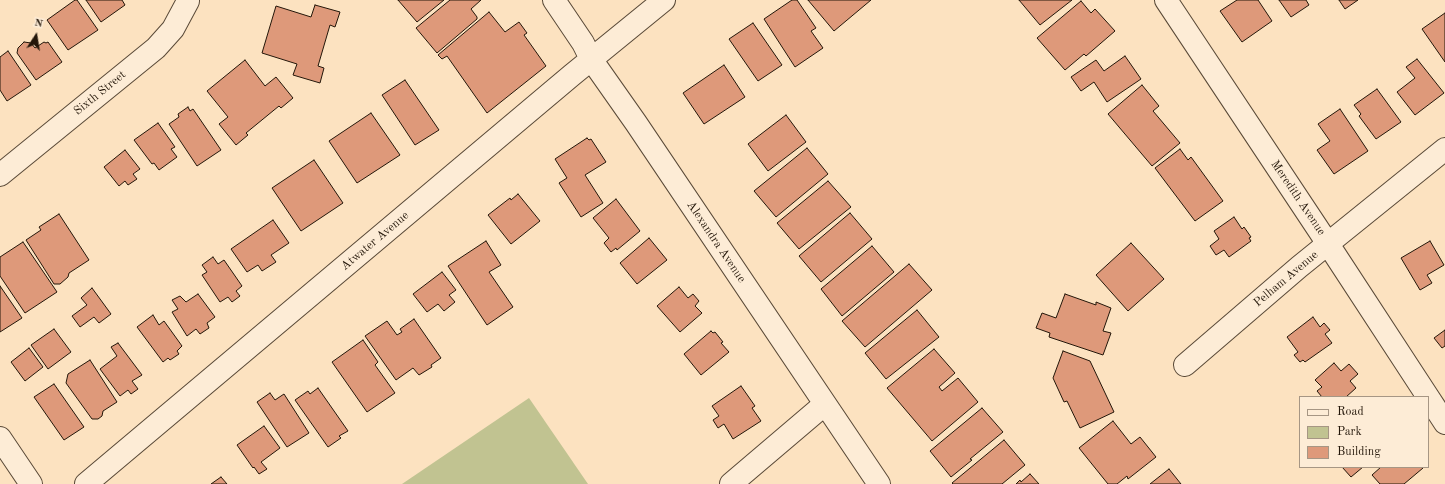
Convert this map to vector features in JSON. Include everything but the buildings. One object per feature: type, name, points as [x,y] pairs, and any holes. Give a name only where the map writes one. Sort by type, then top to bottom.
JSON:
[{"type":"street","name":"Alexandra Avenue","points":[[554,0],[591,59],[636,123],[879,484]]},
{"type":"street","name":"Atwater Avenue","points":[[86,484],[591,59],[664,0]]},
{"type":"street","name":"Meredith Avenue","points":[[1166,0],[1427,396]]},
{"type":"street","name":"Sixth Street","points":[[0,175],[156,48],[173,29],[188,2]]},
{"type":"street","name":"Pelham Avenue","points":[[1185,365],[1328,244],[1445,149]]},
{"type":"street","name":"Meredith Avenue","points":[[1429,399],[1445,423]]},
{"type":"street","points":[[731,484],[825,404]]},
{"type":"street","points":[[0,438],[31,484]]},
{"type":"green space","points":[[529,398],[588,484],[402,484]]}]
